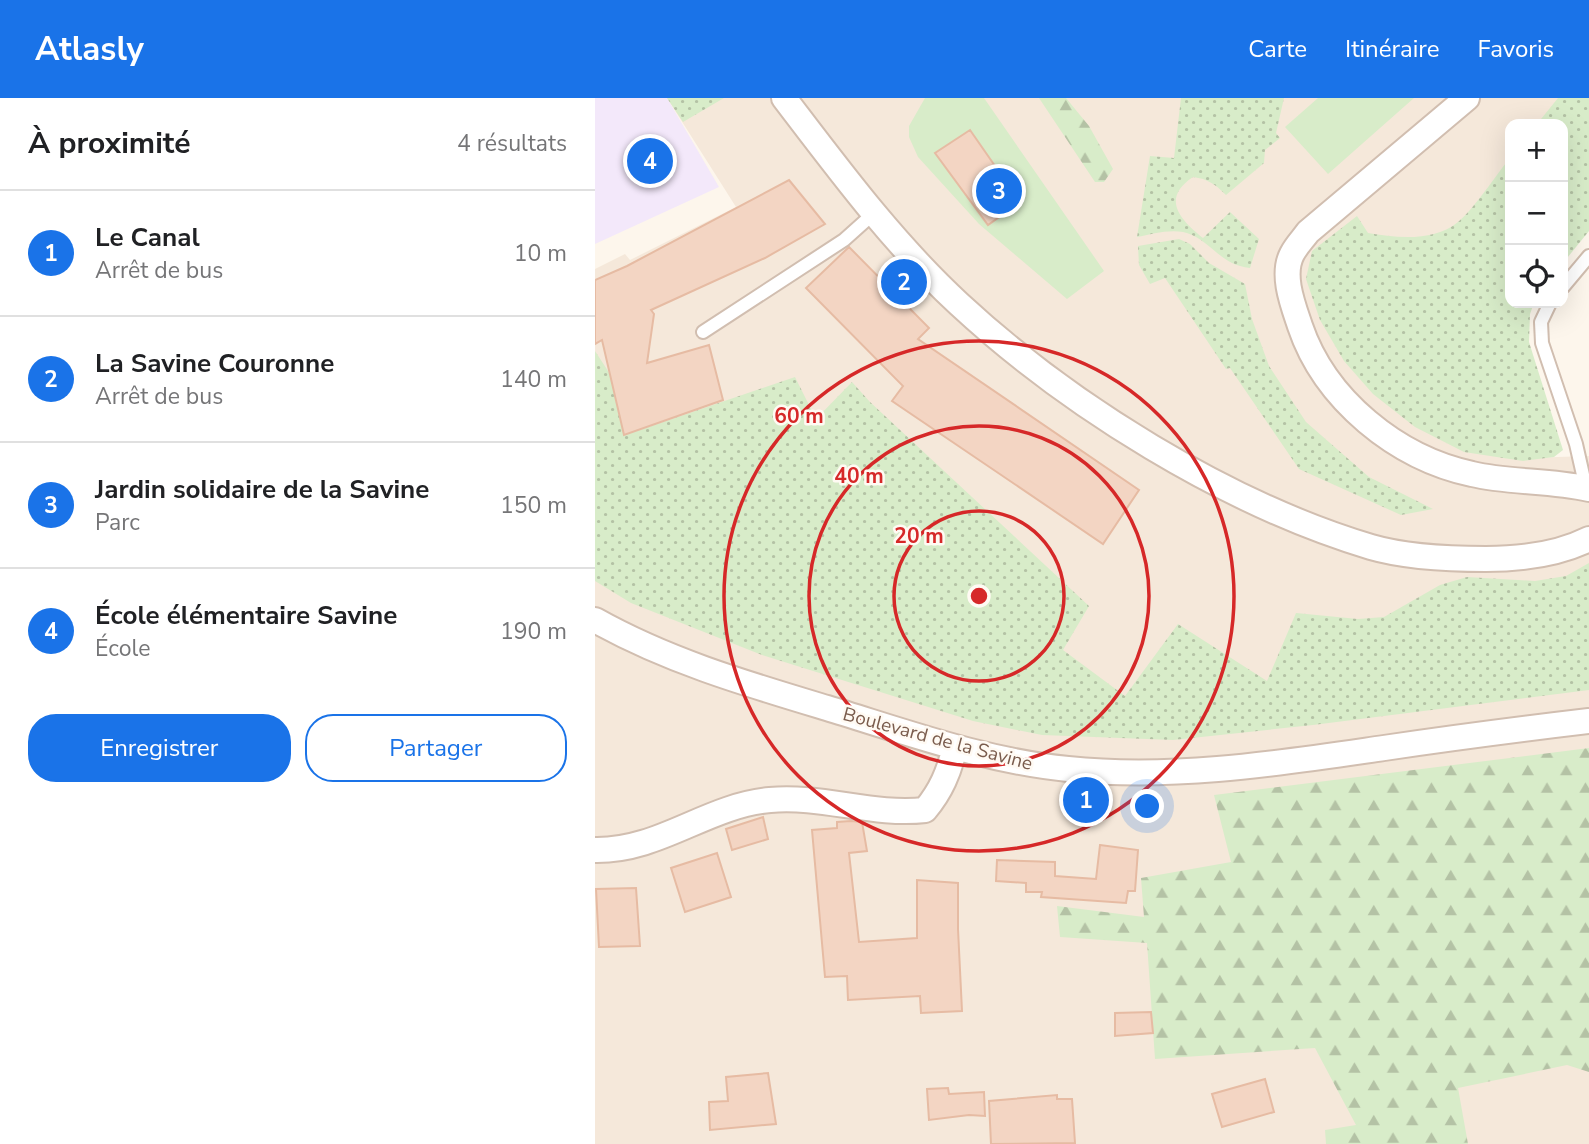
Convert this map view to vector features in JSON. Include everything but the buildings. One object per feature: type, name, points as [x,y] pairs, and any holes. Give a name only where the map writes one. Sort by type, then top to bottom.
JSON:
[{"type":"street","points":[[784,98],[873,214],[959,305],[1054,382],[1179,464],[1288,516],[1373,548],[1449,559],[1520,559],[1551,553],[1589,539]]},
{"type":"street","points":[[1467,98],[1308,232],[1291,255],[1288,280],[1293,306],[1306,344],[1328,380],[1356,411],[1388,438],[1429,461],[1472,474],[1587,489]]},
{"type":"street","name":"Boulevard de la Savine","points":[[595,620],[629,639],[727,679],[955,747],[1014,762],[1058,768],[1153,772],[1255,767],[1589,721]]},
{"type":"street","points":[[595,850],[644,844],[728,808],[771,800],[837,803],[909,812],[925,810],[948,775],[955,747]]},
{"type":"lane","points":[[703,332],[844,240],[873,214]]},
{"type":"lane","points":[[1568,281],[1589,256]]},
{"type":"lane","points":[[1548,308],[1541,322],[1542,343],[1576,444],[1587,489]]},
{"type":"shaded area","points":[[595,98],[667,98],[719,187],[595,244]]},
{"type":"shaded area","points":[[667,98],[1589,98],[1589,168],[1568,132],[1568,119],[1505,119],[1505,284],[1500,290],[1526,458],[1589,456],[1589,1144],[595,1144],[595,269],[625,254],[630,260],[736,207]]},
{"type":"green space","points":[[667,98],[724,98],[683,122]]},
{"type":"green space","points":[[925,98],[984,98],[1104,271],[1067,299],[979,224],[918,157],[909,137],[909,126]]},
{"type":"green space","points":[[1039,98],[1066,98],[1089,126],[1113,169],[1104,182],[1095,182]]},
{"type":"green space","points":[[1181,98],[1284,98],[1276,133],[1280,138],[1265,150],[1264,163],[1226,195],[1211,183],[1193,177],[1183,185],[1176,201],[1181,217],[1203,238],[1230,212],[1259,239],[1250,268],[1232,263],[1200,239],[1185,233],[1165,232],[1137,237],[1150,156],[1174,158]]},
{"type":"green space","points":[[1318,98],[1414,98],[1328,174],[1285,127]]},
{"type":"green space","points":[[1558,98],[1589,98],[1589,231],[1568,257],[1568,119],[1541,119]]},
{"type":"green space","points":[[1505,165],[1505,308],[1532,308],[1529,342],[1563,450],[1554,457],[1523,461],[1464,452],[1415,427],[1373,394],[1344,361],[1320,320],[1306,279],[1312,251],[1357,216],[1368,233],[1415,237],[1438,233],[1448,228],[1471,209]]},
{"type":"green space","points":[[1179,239],[1190,244],[1209,263],[1245,284],[1252,319],[1269,366],[1306,422],[1369,477],[1433,509],[1401,515],[1299,469],[1230,368],[1226,369],[1165,278],[1150,284],[1139,265],[1138,246]]},
{"type":"green space","points":[[595,351],[610,374],[625,435],[795,377],[816,419],[852,382],[870,402],[1089,606],[1063,650],[1125,696],[1178,624],[1267,681],[1296,613],[1358,619],[1384,617],[1440,585],[1467,577],[1535,581],[1566,576],[1589,563],[1589,690],[1173,740],[1042,735],[973,721],[762,655],[631,603],[595,581]]},
{"type":"green space","points":[[1589,748],[1589,1072],[1567,1065],[1458,1088],[1468,1144],[1326,1144],[1325,1130],[1356,1125],[1315,1048],[1155,1059],[1147,943],[1060,937],[1057,906],[1144,917],[1141,878],[1231,862],[1214,795]]},
{"type":"place","name":"École élémentaire Savine","points":[[650,161]]},
{"type":"place","name":"Jardin solidaire de la Savine","points":[[999,191]]},
{"type":"place","name":"La Savine Couronne","points":[[904,282]]},
{"type":"place","name":"Le Canal","points":[[1086,800]]}]
